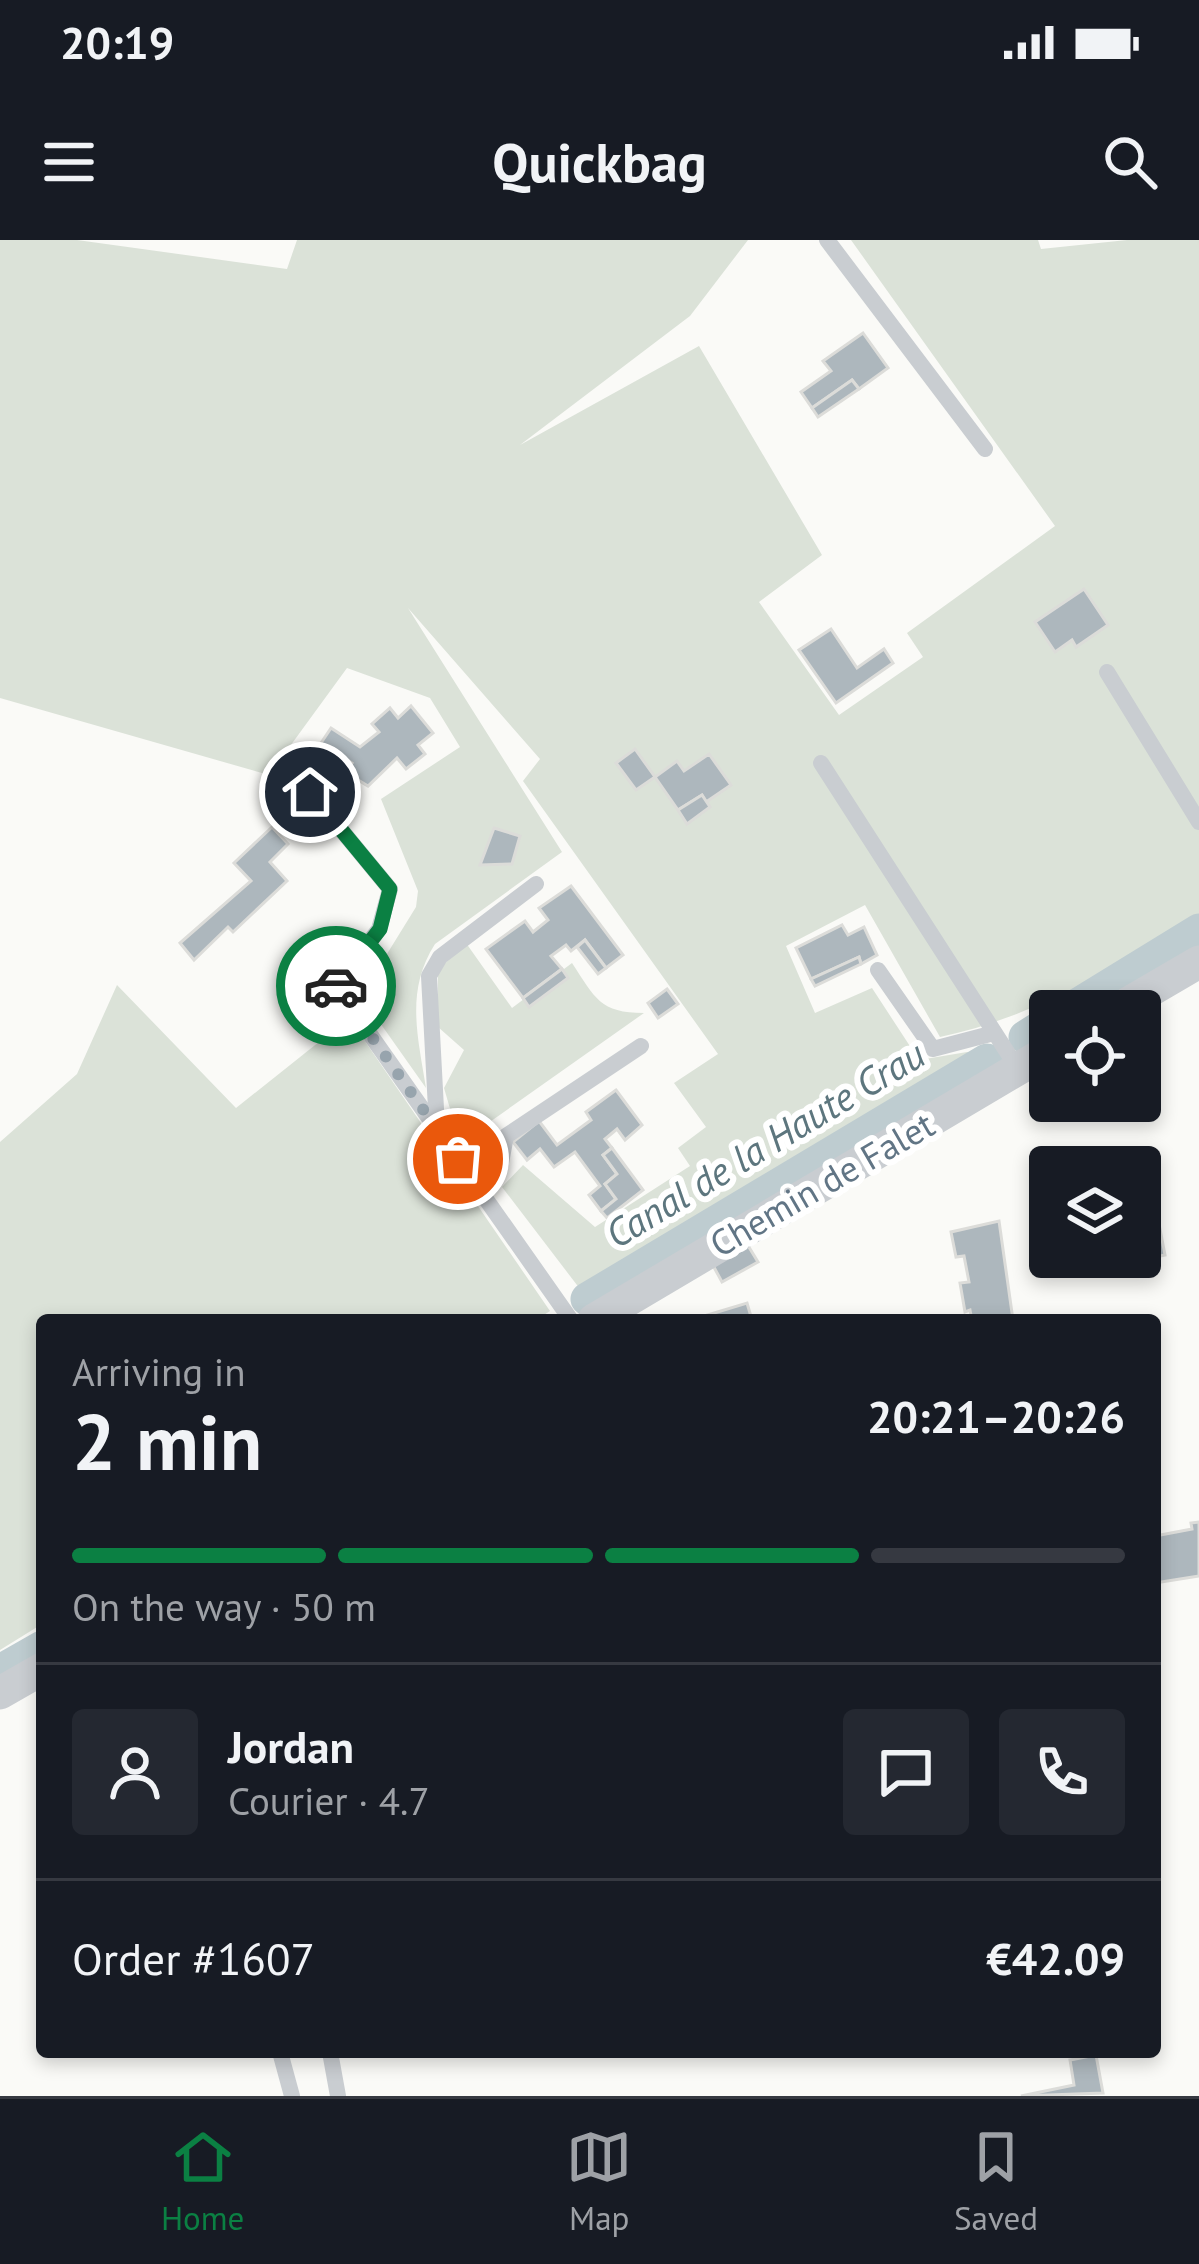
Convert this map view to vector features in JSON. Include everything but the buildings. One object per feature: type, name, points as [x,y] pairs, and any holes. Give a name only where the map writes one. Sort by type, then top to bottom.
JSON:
[{"type":"street","points":[[1151,990],[1199,962]]},
{"type":"street","name":"Chemin de Falet","points":[[614,1314],[1029,1062]]},
{"type":"street","points":[[0,1693],[36,1672]]},
{"type":"lane","points":[[827,240],[985,449]]},
{"type":"lane","points":[[1106,672],[1199,823]]},
{"type":"lane","points":[[821,763],[1018,1069]]},
{"type":"lane","points":[[310,792],[390,889],[380,929],[336,986],[567,1314]]},
{"type":"lane","points":[[437,1129],[429,976],[440,957],[536,884]]},
{"type":"lane","points":[[878,970],[933,1049],[994,1033]]},
{"type":"lane","points":[[479,1189],[500,1168],[506,1136],[641,1046]]},
{"type":"lane","points":[[282,2058],[292,2096]]},
{"type":"lane","points":[[331,2058],[338,2096]]},
{"type":"shaded area","points":[[0,240],[77,240],[287,269],[297,240],[748,240],[690,316],[520,445],[699,346],[822,555],[759,602],[839,715],[923,657],[907,633],[1055,526],[851,240],[1038,240],[1041,249],[1127,240],[1199,240],[1199,920],[1069,990],[1029,990],[1029,1009],[940,1037],[865,905],[786,946],[815,1013],[872,988],[919,1060],[967,1052],[986,1055],[580,1289],[502,1187],[523,1165],[595,1227],[690,1166],[678,1148],[706,1127],[674,1083],[718,1054],[523,781],[540,759],[408,608],[562,852],[435,944],[417,997],[426,1088],[361,996],[416,907],[418,891],[381,799],[460,747],[430,698],[347,668],[269,775],[0,698]]},
{"type":"shaded area","points":[[466,943],[512,1008],[572,963],[600,1001],[617,1010],[644,1013],[460,1143],[444,1088],[464,1050],[438,1027],[438,970]]},
{"type":"shaded area","points":[[117,985],[236,1108],[349,1018],[550,1311],[36,1314],[36,1628],[0,1650],[0,1142],[77,1074]]},
{"type":"waterway","name":"Canal de la Haute Crau","points":[[1101,990],[1199,930]]},
{"type":"waterway","name":"Canal de la Haute Crau","points":[[1025,1037],[1029,1034]]},
{"type":"waterway","name":"Canal de la Haute Crau","points":[[587,1299],[987,1060]]},
{"type":"waterway","name":"Canal de la Haute Crau","points":[[0,1671],[36,1650]]},
{"type":"way so far","points":[[336,986],[458,1159]]},
{"type":"route","points":[[310,792],[390,889],[380,929],[336,986]]}]
